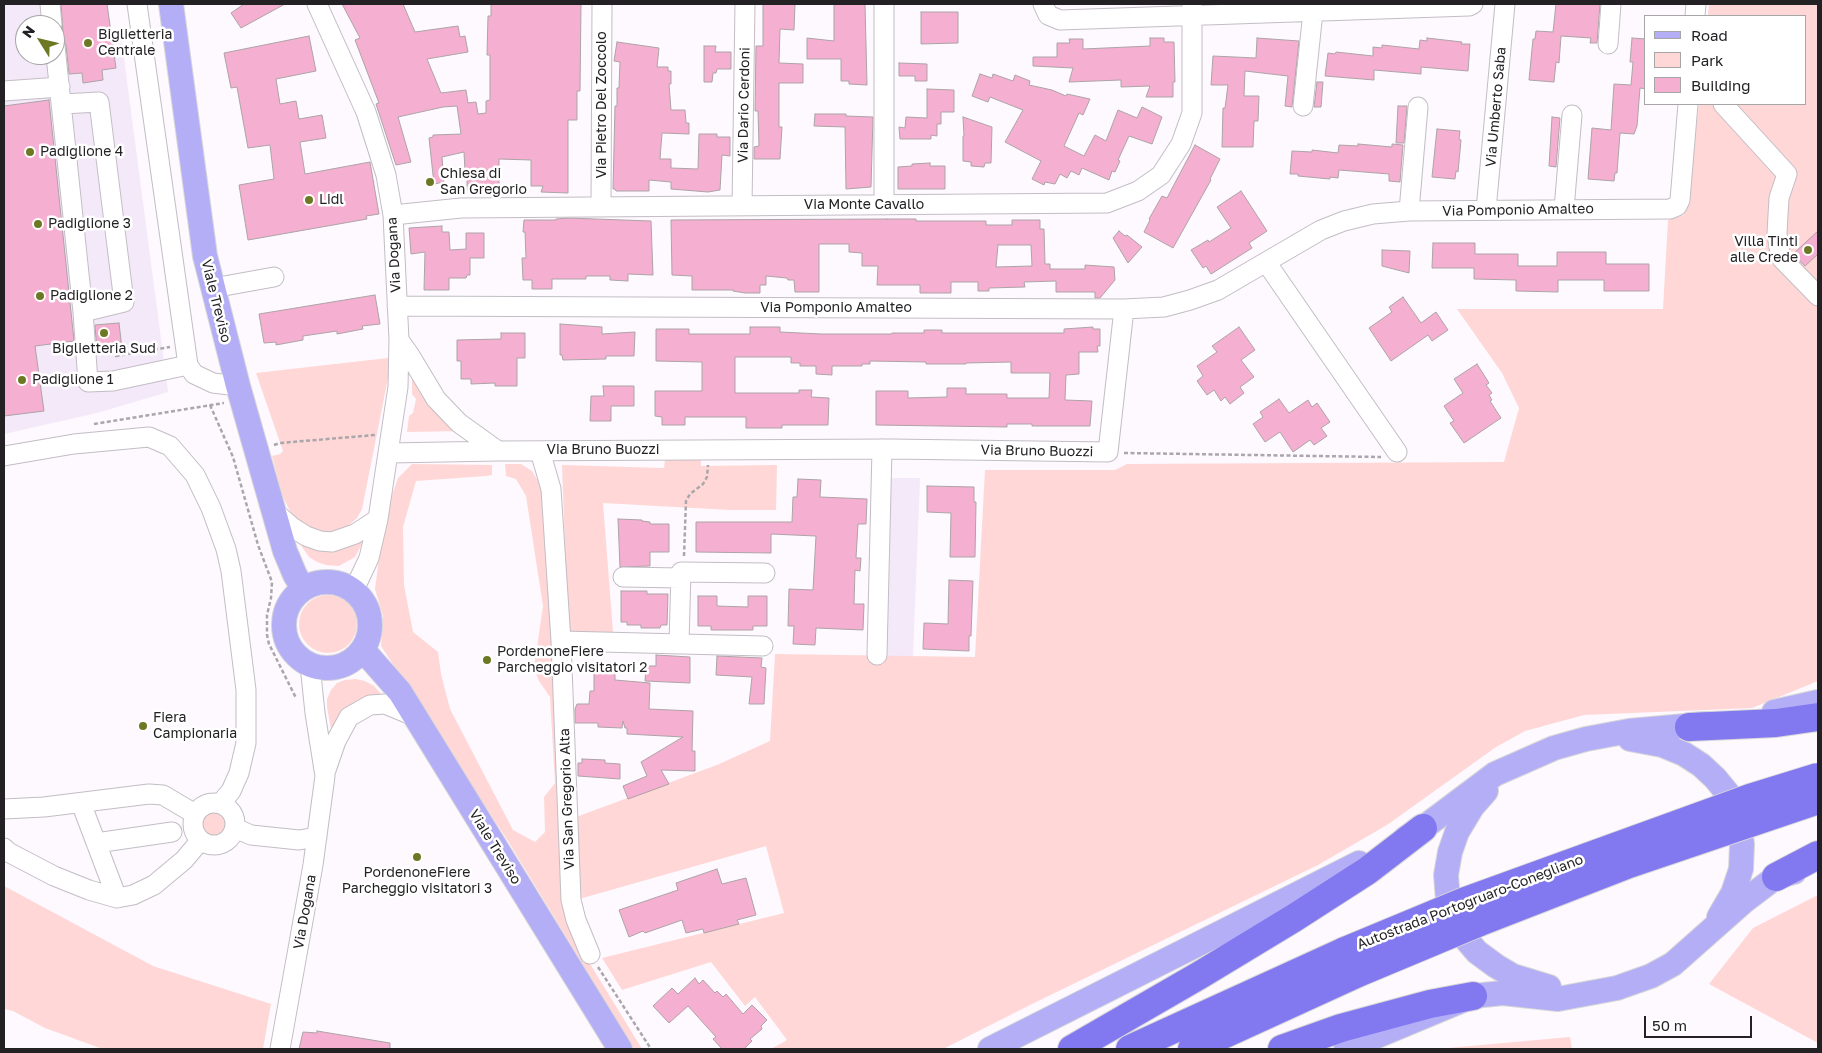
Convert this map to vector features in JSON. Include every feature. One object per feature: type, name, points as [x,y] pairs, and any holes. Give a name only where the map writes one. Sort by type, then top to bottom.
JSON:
[{"type":"highway","points":[[1689,727],[1776,723],[1818,717]]},
{"type":"highway","name":"Autostrada Portogruaro-Conegliano","points":[[1192,1049],[1351,962],[1490,892],[1741,801],[1818,777]]},
{"type":"highway","name":"Autostrada Portogruaro-Conegliano","points":[[1130,1049],[1351,962],[1480,922],[1629,864],[1818,800]]},
{"type":"highway","points":[[1072,1049],[1200,976],[1294,918],[1367,871],[1423,828]]},
{"type":"highway","points":[[1776,876],[1818,855]]},
{"type":"highway","points":[[1282,1049],[1341,1028],[1430,1004],[1473,996]]},
{"type":"main road","name":"Viale Treviso","points":[[171,4],[205,256],[240,393],[275,512],[284,551],[303,588]]},
{"type":"main road","points":[[329,581],[342,584],[354,590],[363,600],[369,612],[371,625],[368,638],[362,650],[352,661],[339,667],[325,669],[310,666],[290,648],[285,636],[283,622],[286,609],[303,588],[315,583],[329,581]]},
{"type":"main road","name":"Viale Treviso","points":[[362,650],[400,692],[620,1049]]},
{"type":"main road","points":[[990,1049],[1349,869],[1423,828],[1495,774],[1529,758],[1586,738],[1629,731],[1689,727],[1754,717],[1818,702]]},
{"type":"main road","points":[[1586,738],[1636,739],[1662,745],[1684,754],[1701,764],[1729,796],[1737,812],[1742,844],[1741,869],[1733,893],[1711,931]]},
{"type":"main road","points":[[1529,758],[1490,787],[1472,807],[1457,832],[1450,852],[1446,875],[1448,900],[1452,916],[1459,931],[1477,952],[1513,976],[1545,987],[1595,991]]},
{"type":"main road","points":[[1346,1049],[1473,996],[1503,992],[1558,1000],[1617,988],[1651,976],[1674,964],[1776,876],[1818,866]]},
{"type":"street","points":[[137,4],[188,365],[194,374],[240,393]]},
{"type":"street","name":"Via Dogana","points":[[317,4],[366,112],[386,176],[393,215],[388,262],[397,306],[399,340],[398,386],[378,519],[369,558],[354,590]]},
{"type":"street","name":"Via Pietro Del Zoccolo","points":[[601,206],[602,4]]},
{"type":"street","name":"Via Dario Cerdoni","points":[[742,206],[745,4]]},
{"type":"street","points":[[884,4],[884,205]]},
{"type":"street","points":[[1043,4],[1048,14],[1060,20],[1192,10],[1313,12],[1366,7],[1470,6],[1473,4]]},
{"type":"street","name":"Via Umberto Saba","points":[[1486,210],[1505,4]]},
{"type":"street","points":[[1608,44],[1612,4]]},
{"type":"street","name":"Via Monte Cavallo","points":[[393,215],[460,208],[1107,203],[1138,191],[1161,175],[1181,144],[1192,114],[1192,10]]},
{"type":"street","points":[[1303,106],[1313,12]]},
{"type":"street","points":[[57,65],[83,312],[88,382],[120,380],[188,365]]},
{"type":"street","points":[[4,91],[61,96],[99,102],[124,302],[83,312]]},
{"type":"street","name":"Via Pomponio Amalteo","points":[[397,306],[1124,309],[1164,307],[1218,290],[1321,230],[1344,221],[1373,214],[1410,211],[1670,209],[1677,206],[1680,200],[1688,105]]},
{"type":"street","points":[[1724,105],[1787,174],[1780,198],[1778,215],[1777,234],[1780,253],[1782,259],[1818,296]]},
{"type":"street","points":[[1410,211],[1418,107]]},
{"type":"street","points":[[1564,209],[1572,115]]},
{"type":"street","points":[[1266,262],[1397,452]]},
{"type":"street","points":[[213,288],[274,277]]},
{"type":"street","name":"Via Bruno Buozzi","points":[[389,453],[540,450],[882,449],[1108,452],[1124,309]]},
{"type":"street","points":[[399,340],[436,399],[459,423],[498,451]]},
{"type":"street","points":[[4,456],[74,444],[149,437],[170,446],[195,475],[212,508],[226,549],[231,571],[246,690],[246,744],[240,773],[231,790],[220,804]]},
{"type":"street","points":[[878,655],[882,449]]},
{"type":"street","name":"Via San Gregorio Alta","points":[[540,450],[550,489],[561,641],[571,900],[576,920],[590,954]]},
{"type":"street","points":[[275,512],[306,536],[320,541],[332,542],[355,534],[378,519]]},
{"type":"street","points":[[622,577],[765,573]]},
{"type":"street","points":[[679,643],[682,575]]},
{"type":"street","points":[[561,641],[764,646]]},
{"type":"street","name":"Via Dogana","points":[[310,666],[315,713],[325,773]]},
{"type":"street","name":"Via Dogana","points":[[280,1049],[317,837],[325,773],[336,741],[349,717],[370,705],[385,704],[414,716]]},
{"type":"street","points":[[4,809],[81,803],[149,794],[163,795],[195,814]]},
{"type":"street","points":[[81,803],[117,898]]},
{"type":"street","points":[[206,804],[220,804],[230,811],[235,822],[234,828],[228,839],[218,845],[206,844],[200,841],[193,828],[195,814],[206,804]]},
{"type":"street","points":[[234,828],[250,834],[299,840],[317,837]]},
{"type":"street","points":[[96,843],[172,832]]},
{"type":"street","points":[[4,848],[8,852],[54,876],[89,890],[117,898],[133,895],[154,884],[184,860],[200,841]]},
{"type":"path","points":[[111,351],[116,356],[184,344]]},
{"type":"path","points":[[90,425],[210,406],[240,393]]},
{"type":"path","points":[[210,406],[233,457],[258,546],[272,582],[267,615],[267,635],[274,654],[291,684],[297,700]]},
{"type":"path","points":[[233,457],[280,443],[392,434]]},
{"type":"path","points":[[682,575],[686,501],[690,494],[707,477],[709,450]]},
{"type":"path","points":[[1108,452],[1389,458],[1397,452]]},
{"type":"path","points":[[590,954],[651,1049]]},
{"type":"shaded area","points":[[4,4],[107,4],[113,44],[122,43],[168,392],[97,413],[4,434]]},
{"type":"shaded area","points":[[891,478],[920,478],[913,656],[886,656]]},
{"type":"green space","points":[[1709,4],[1818,4],[1818,681],[1752,708],[1584,715],[1525,731],[1496,747],[1387,825],[1318,865],[943,1049],[771,1049],[787,1040],[755,997],[745,1006],[711,962],[622,990],[602,958],[784,913],[766,846],[579,899],[576,817],[717,765],[770,741],[775,654],[975,657],[985,470],[1115,470],[1127,464],[1504,462],[1519,408],[1502,373],[1457,309],[1663,309],[1668,220],[1684,215],[1699,105],[1807,105],[1807,15],[1708,15]]},
{"type":"green space","points":[[388,358],[388,378],[362,509],[357,518],[339,534],[329,535],[302,525],[290,511],[282,495],[272,456],[283,451],[256,373]]},
{"type":"green space","points":[[412,373],[460,431],[407,432],[409,416],[413,413],[416,399],[412,394]]},
{"type":"green space","points":[[701,459],[701,466],[777,465],[776,510],[730,510],[603,503],[613,632],[568,632],[562,465],[664,468],[665,460]]},
{"type":"green space","points":[[412,464],[492,465],[492,475],[416,481],[403,527],[404,585],[413,632],[438,652],[441,674],[450,709],[513,830],[535,842],[545,832],[544,797],[555,783],[550,697],[539,681],[534,668],[543,606],[526,496],[516,479],[506,476],[505,464],[521,464],[532,471],[540,484],[548,528],[574,929],[592,967],[642,1049],[634,1049],[508,841],[381,646],[383,616],[375,589],[379,559],[392,495],[398,478]]},
{"type":"green space","points":[[361,540],[362,543],[355,557],[339,566],[317,562],[309,557],[300,544],[302,541],[333,550],[348,547]]},
{"type":"green space","points":[[322,595],[334,595],[349,603],[357,618],[357,630],[349,645],[334,653],[322,653],[307,645],[299,630],[299,618],[307,603]]},
{"type":"green space","points":[[356,679],[374,686],[383,696],[338,719],[331,729],[327,699],[331,690],[337,683]]},
{"type":"green space","points":[[214,810],[224,814],[228,824],[224,834],[214,838],[204,834],[200,824],[204,814]]},
{"type":"green space","points":[[4,886],[153,966],[271,1004],[263,1049],[100,1048],[45,1028],[13,1011],[4,1009]]},
{"type":"green space","points":[[1818,895],[1818,1043],[1709,984],[1753,928]]},
{"type":"green space","points":[[1570,1037],[1572,1049],[1444,1049],[1448,1048]]},
{"type":"building","name":"Biglietteria Centrale","points":[[61,4],[107,4],[116,68],[102,70],[103,80],[83,83],[82,73],[69,74],[65,43],[65,15],[62,15]]},
{"type":"building","points":[[244,4],[285,4],[241,28],[231,13]]},
{"type":"building","points":[[342,4],[403,4],[415,32],[458,26],[460,37],[465,36],[468,52],[427,59],[441,93],[466,90],[468,103],[476,102],[478,114],[486,113],[486,101],[490,100],[490,55],[487,55],[488,16],[491,16],[491,4],[581,4],[580,91],[577,91],[577,120],[568,120],[568,193],[541,192],[543,186],[531,186],[531,160],[499,159],[499,189],[467,190],[464,152],[442,157],[444,182],[434,184],[429,138],[433,137],[433,135],[461,134],[457,106],[443,107],[398,117],[411,162],[396,165],[376,104],[379,103],[355,40],[360,38]]},
{"type":"building","points":[[763,4],[795,4],[794,30],[780,29],[779,63],[803,64],[803,83],[779,83],[779,127],[782,127],[780,159],[754,159],[754,147],[759,146],[758,111],[755,111],[756,46],[763,46]]},
{"type":"building","points":[[834,4],[865,4],[867,85],[849,84],[849,81],[841,81],[841,59],[807,59],[807,38],[834,41]]},
{"type":"building","points":[[1556,4],[1600,4],[1597,43],[1590,43],[1591,38],[1561,36],[1559,63],[1556,62],[1554,82],[1529,80],[1533,39],[1535,39],[1536,31],[1553,32]]},
{"type":"building","points":[[921,12],[958,12],[958,43],[921,44]]},
{"type":"building","points":[[309,36],[316,71],[276,79],[280,104],[296,101],[299,119],[322,115],[326,138],[300,142],[305,174],[370,162],[379,214],[366,216],[367,219],[248,240],[239,185],[274,179],[270,145],[248,148],[237,87],[231,88],[224,53]]},
{"type":"building","points":[[1150,38],[1164,38],[1164,42],[1174,42],[1175,82],[1173,82],[1173,97],[1146,97],[1150,86],[1121,87],[1121,80],[1069,82],[1073,68],[1033,66],[1033,57],[1057,57],[1057,43],[1070,43],[1069,39],[1083,39],[1083,49],[1150,46]]},
{"type":"building","points":[[1257,38],[1299,41],[1292,107],[1285,106],[1288,76],[1245,71],[1244,96],[1259,96],[1258,121],[1254,121],[1253,147],[1222,147],[1223,108],[1225,108],[1228,85],[1211,85],[1213,56],[1256,58]]},
{"type":"building","points":[[1427,38],[1470,44],[1468,71],[1421,67],[1421,74],[1374,70],[1374,80],[1325,76],[1328,53],[1335,54],[1336,52],[1373,56],[1373,47],[1382,48],[1382,45],[1419,49],[1420,40],[1427,41]]},
{"type":"building","points":[[1632,38],[1644,39],[1644,89],[1640,88],[1637,126],[1634,134],[1620,133],[1617,173],[1615,173],[1614,181],[1588,179],[1592,128],[1611,130],[1614,84],[1631,85],[1633,62],[1630,62]]},
{"type":"building","points":[[617,42],[659,48],[657,67],[668,67],[668,71],[671,71],[671,84],[669,84],[671,110],[685,110],[686,123],[689,123],[689,134],[662,133],[660,159],[671,159],[671,168],[698,169],[699,134],[717,134],[717,137],[730,137],[730,156],[722,155],[720,190],[708,192],[671,189],[671,182],[649,180],[649,191],[616,191],[613,189],[615,106],[617,106],[620,62],[614,61]]},
{"type":"building","points":[[704,46],[716,46],[715,52],[731,52],[731,69],[717,69],[716,73],[713,73],[712,82],[704,82]]},
{"type":"building","points":[[899,63],[927,64],[927,81],[915,81],[915,76],[899,76]]},
{"type":"building","points":[[980,74],[992,78],[993,74],[1013,81],[1015,75],[1030,81],[1029,85],[1052,90],[1066,96],[1067,94],[1090,99],[1083,115],[1079,113],[1064,146],[1084,156],[1095,135],[1106,141],[1118,110],[1137,118],[1142,107],[1162,117],[1152,144],[1129,136],[1118,160],[1120,161],[1115,172],[1112,171],[1109,180],[1082,168],[1079,175],[1071,171],[1067,178],[1060,174],[1055,184],[1045,182],[1044,185],[1032,179],[1041,161],[1005,142],[1023,110],[990,97],[988,102],[972,96]]},
{"type":"building","points":[[1317,82],[1323,82],[1321,107],[1314,107]]},
{"type":"building","points":[[927,89],[954,90],[954,112],[941,112],[941,124],[937,124],[937,136],[931,135],[931,139],[900,139],[899,127],[905,128],[906,117],[927,118]]},
{"type":"building","points":[[49,100],[74,341],[35,346],[44,411],[4,416],[4,106]]},
{"type":"building","points":[[1398,106],[1407,106],[1404,143],[1396,143]]},
{"type":"building","points":[[815,114],[846,114],[846,116],[873,117],[871,187],[846,189],[845,127],[814,126]]},
{"type":"building","points":[[963,117],[992,127],[991,163],[985,163],[984,167],[971,166],[971,162],[963,161]]},
{"type":"building","points":[[1552,117],[1560,118],[1556,167],[1549,166]]},
{"type":"building","points":[[1437,129],[1460,131],[1458,172],[1456,171],[1455,179],[1432,177]]},
{"type":"building","points":[[1358,144],[1392,147],[1392,144],[1403,145],[1400,182],[1389,181],[1389,174],[1339,170],[1338,178],[1330,177],[1330,179],[1290,174],[1292,151],[1312,152],[1312,150],[1338,153],[1339,145],[1358,146]]},
{"type":"building","points":[[1195,145],[1220,159],[1211,180],[1173,248],[1144,232],[1162,196],[1167,198]]},
{"type":"building","points":[[930,163],[930,166],[945,166],[945,189],[898,189],[898,167]]},
{"type":"building","points":[[1241,191],[1267,231],[1249,243],[1252,248],[1211,274],[1206,266],[1203,268],[1191,250],[1208,240],[1209,242],[1231,228],[1217,207]]},
{"type":"building","points":[[568,218],[651,221],[653,275],[628,274],[628,281],[610,280],[610,276],[586,276],[586,279],[552,279],[552,289],[532,289],[532,280],[523,280],[522,258],[526,258],[525,232],[523,232],[524,220]]},
{"type":"building","points":[[916,219],[916,221],[986,221],[986,225],[1012,225],[1012,220],[1040,220],[1040,229],[1044,229],[1045,264],[1050,264],[1050,269],[1085,269],[1085,265],[1114,267],[1115,280],[1100,298],[1095,298],[1095,292],[1056,292],[1056,281],[1024,282],[1025,287],[989,288],[989,291],[978,291],[978,282],[951,282],[951,293],[920,293],[920,285],[877,285],[878,266],[862,266],[862,253],[849,252],[849,244],[819,244],[819,292],[795,292],[794,280],[766,276],[766,285],[760,285],[760,293],[745,293],[733,290],[692,290],[692,276],[672,275],[671,220]],"holes":[[[998,245],[1031,245],[1032,266],[996,267]]]},
{"type":"building","points":[[442,226],[442,232],[449,232],[450,250],[466,249],[466,233],[484,233],[484,258],[470,258],[470,275],[467,275],[466,278],[449,278],[449,290],[424,290],[425,252],[411,254],[409,228]]},
{"type":"building","points":[[1119,231],[1142,247],[1128,263],[1113,238]]},
{"type":"building","name":"Villa Tinti alle Crede","points":[[1818,231],[1818,254],[1805,266],[1793,254]]},
{"type":"building","points":[[1433,243],[1475,243],[1475,254],[1518,254],[1518,266],[1557,266],[1557,252],[1606,252],[1606,264],[1649,264],[1649,291],[1604,291],[1604,280],[1558,280],[1558,292],[1516,291],[1516,280],[1474,279],[1474,268],[1432,268]]},
{"type":"building","points":[[1382,250],[1410,251],[1409,273],[1382,266]]},
{"type":"building","points":[[375,295],[380,324],[362,326],[363,329],[337,334],[337,331],[303,336],[303,340],[276,345],[276,342],[264,343],[259,314]]},
{"type":"building","points":[[1403,297],[1421,323],[1436,312],[1448,330],[1432,341],[1428,335],[1391,361],[1369,328],[1392,312],[1389,307]]},
{"type":"building","name":"Biglietteria Sud","points":[[119,323],[122,349],[97,352],[95,325]]},
{"type":"building","points":[[560,324],[602,327],[602,334],[635,332],[634,356],[606,356],[606,359],[563,360],[562,355],[560,355]]},
{"type":"building","points":[[750,327],[780,327],[780,332],[821,334],[924,333],[924,330],[942,330],[942,333],[1064,333],[1064,329],[1093,327],[1093,329],[1100,329],[1100,346],[1097,346],[1098,352],[1079,352],[1079,374],[1066,375],[1065,400],[1092,401],[1090,426],[1032,426],[1032,424],[1007,424],[1007,427],[876,425],[876,391],[908,391],[908,398],[947,397],[947,388],[966,388],[966,394],[1007,394],[1007,398],[1049,398],[1050,373],[1011,373],[1011,362],[926,364],[926,362],[870,361],[870,364],[862,364],[862,366],[832,366],[832,375],[816,374],[816,366],[800,366],[800,363],[791,363],[791,357],[735,357],[735,393],[799,393],[799,390],[812,390],[811,397],[829,398],[828,425],[782,425],[782,428],[746,428],[746,417],[685,417],[685,425],[662,425],[662,417],[655,416],[655,391],[702,391],[702,362],[656,361],[656,329],[689,329],[689,334],[750,334]]},
{"type":"building","points":[[1239,327],[1255,350],[1241,360],[1254,377],[1240,387],[1244,393],[1230,404],[1225,397],[1221,401],[1214,390],[1207,395],[1197,381],[1203,376],[1197,366],[1217,352],[1212,346]]},
{"type":"building","points":[[501,333],[525,333],[525,358],[517,358],[517,386],[495,386],[495,383],[471,384],[471,379],[461,379],[461,361],[457,361],[457,340],[501,339]]},
{"type":"building","points":[[1477,364],[1489,383],[1486,385],[1492,393],[1489,395],[1492,400],[1490,401],[1501,418],[1464,443],[1450,423],[1454,421],[1444,406],[1463,393],[1454,379]]},
{"type":"building","points":[[603,386],[634,386],[634,406],[611,406],[611,421],[590,421],[591,396],[604,396]]},
{"type":"building","points":[[1279,399],[1289,413],[1308,400],[1312,407],[1317,403],[1330,422],[1321,428],[1327,436],[1314,445],[1310,440],[1293,452],[1280,432],[1265,442],[1253,424],[1263,417],[1260,412]]},
{"type":"building","points":[[798,479],[821,480],[820,497],[867,499],[866,524],[858,524],[856,558],[861,558],[860,571],[855,570],[854,604],[864,604],[863,630],[816,628],[815,645],[793,644],[794,626],[788,626],[789,589],[813,590],[816,536],[771,534],[771,553],[696,552],[696,522],[792,522],[793,497],[797,497]]},
{"type":"building","points":[[927,486],[974,487],[974,502],[976,502],[975,557],[950,557],[951,513],[927,512]]},
{"type":"building","points":[[618,519],[642,520],[650,522],[650,524],[669,524],[669,552],[650,552],[650,566],[620,567]]},
{"type":"building","points":[[949,580],[973,581],[969,651],[923,649],[924,623],[948,624]]},
{"type":"building","points":[[621,591],[647,591],[647,594],[668,594],[667,625],[661,625],[660,628],[641,628],[641,625],[627,625],[627,622],[621,622]]},
{"type":"building","points":[[698,596],[717,596],[717,606],[748,607],[748,596],[767,596],[767,626],[753,626],[753,630],[711,630],[711,626],[698,626]]},
{"type":"building","points":[[656,655],[690,657],[690,683],[645,681],[646,666],[656,666]]},
{"type":"building","points":[[717,656],[762,658],[761,667],[766,668],[764,704],[749,704],[752,677],[716,675]]},
{"type":"building","points":[[594,666],[615,666],[615,680],[650,683],[649,709],[693,711],[692,751],[695,751],[695,771],[661,770],[669,784],[628,799],[623,786],[647,776],[641,762],[683,737],[627,734],[627,728],[625,728],[623,721],[622,728],[598,727],[598,723],[575,723],[577,704],[589,704],[590,691],[594,691]]},
{"type":"building","points":[[582,759],[605,760],[605,763],[620,764],[620,779],[578,776],[578,763],[582,763]]},
{"type":"building","points":[[717,869],[722,884],[746,878],[756,915],[737,920],[739,924],[704,933],[703,929],[686,933],[682,920],[629,937],[619,910],[678,890],[676,883]]},
{"type":"building","points":[[695,978],[699,984],[703,980],[715,993],[717,991],[723,997],[726,994],[743,1014],[752,1005],[767,1020],[761,1026],[762,1029],[750,1039],[752,1041],[744,1049],[722,1049],[713,1039],[716,1037],[688,1006],[669,1023],[653,1006],[672,988],[678,994]]},
{"type":"building","points":[[317,1031],[390,1043],[390,1049],[299,1049],[303,1032],[317,1033]]},
{"type":"place","name":"Biglietteria Centrale","points":[[88,43]]},
{"type":"place","name":"Padiglione 4","points":[[30,152]]},
{"type":"place","name":"Chiesa di San Gregorio","points":[[430,182]]},
{"type":"place","name":"Lidl","points":[[309,200]]},
{"type":"place","name":"Padiglione 3","points":[[38,224]]},
{"type":"place","name":"Villa Tinti alle Crede","points":[[1808,250]]},
{"type":"place","name":"Padiglione 2","points":[[40,296]]},
{"type":"place","name":"Biglietteria Sud","points":[[104,333]]},
{"type":"place","name":"Padiglione 1","points":[[22,380]]},
{"type":"place","name":"PordenoneFiere Parcheggio visitatori 2","points":[[487,660]]},
{"type":"place","name":"Fiera Campionaria","points":[[143,726]]},
{"type":"place","name":"PordenoneFiere Parcheggio visitatori 3","points":[[417,857]]}]
